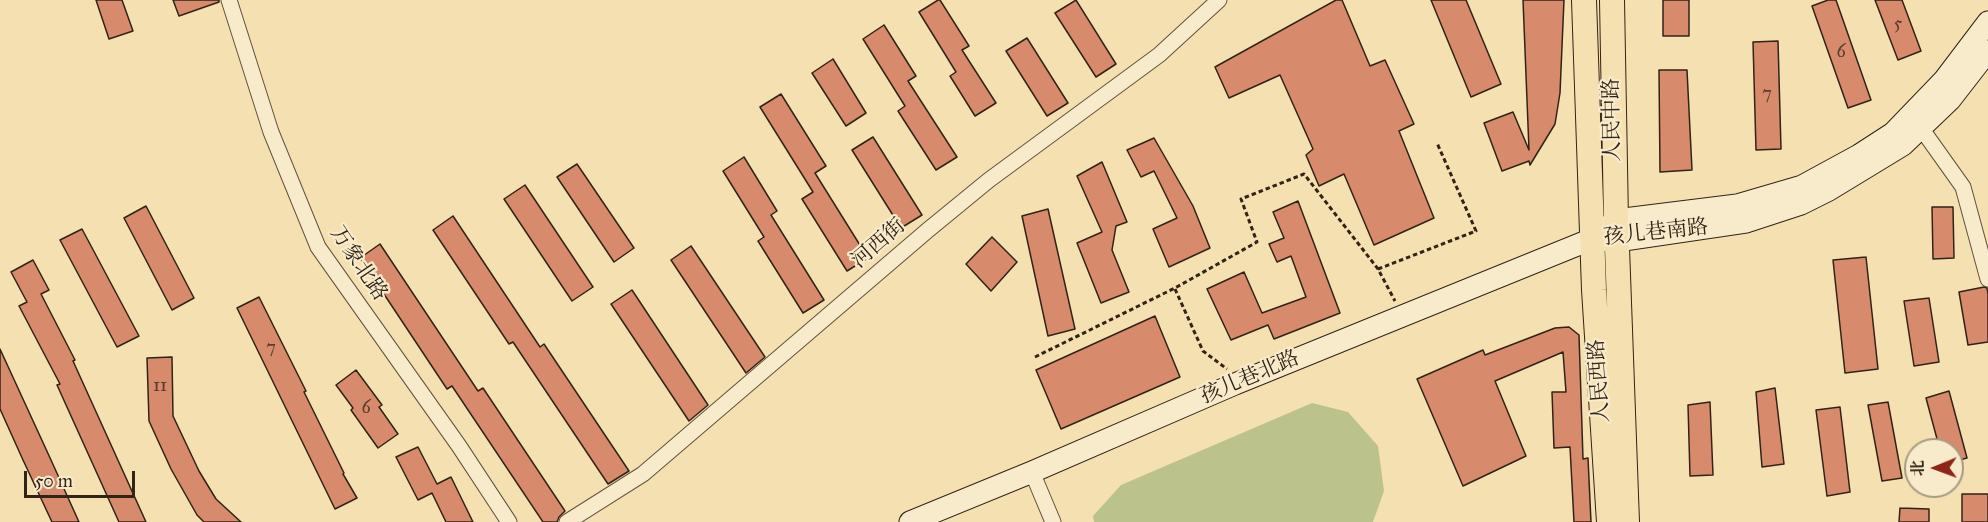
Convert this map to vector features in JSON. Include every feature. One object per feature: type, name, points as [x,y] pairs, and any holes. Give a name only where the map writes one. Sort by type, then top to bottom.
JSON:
[{"type":"main road","name":"人民中路","points":[[1584,0],[1592,240]]},
{"type":"main road","name":"人民中路","points":[[1612,0],[1616,230]]},
{"type":"main road","name":"孩儿巷南路","points":[[1592,240],[1616,230],[1737,205],[1802,186],[1840,166],[1893,133],[1944,80],[1988,22]]},
{"type":"main road","name":"孩儿巷南路","points":[[1616,230],[1746,222],[1801,204],[1829,190],[1903,145],[1950,100],[1988,51]]},
{"type":"main road","name":"人民西路","points":[[1616,230],[1627,522]]},
{"type":"main road","name":"孩儿巷北路","points":[[910,522],[1235,384],[1592,240]]},
{"type":"main road","name":"人民西路","points":[[1592,240],[1609,522]]},
{"type":"street","name":"万象北路","points":[[229,0],[271,132],[318,247],[459,446],[509,522]]},
{"type":"street","name":"河西街","points":[[567,522],[643,474],[928,230],[989,180],[1159,55],[1219,0]]},
{"type":"street","points":[[1921,128],[1963,187],[1988,279]]},
{"type":"street","points":[[1032,472],[1053,522]]},
{"type":"path","points":[[1378,269],[1476,231],[1437,143]]},
{"type":"path","points":[[1035,357],[1175,288],[1257,242],[1240,199],[1304,174],[1378,269],[1402,315]]},
{"type":"path","points":[[1175,288],[1203,351],[1227,368],[1235,384]]},
{"type":"green space","points":[[1312,403],[1348,412],[1378,446],[1384,491],[1373,522],[1094,522],[1093,516],[1121,485]]},
{"type":"building","points":[[96,0],[122,0],[133,31],[109,39]]},
{"type":"building","points":[[173,0],[219,0],[219,2],[179,16]]},
{"type":"building","points":[[938,0],[969,46],[962,50],[996,103],[975,116],[950,76],[956,72],[919,12]]},
{"type":"building","points":[[1076,0],[1116,64],[1096,77],[1055,13]]},
{"type":"building","points":[[1336,0],[1342,0],[1370,66],[1385,60],[1414,124],[1399,131],[1434,218],[1374,245],[1344,174],[1319,186],[1306,155],[1313,149],[1280,75],[1229,98],[1215,67]]},
{"type":"building","points":[[1431,0],[1466,0],[1501,84],[1471,97]]},
{"type":"building","points":[[1523,0],[1564,0],[1560,93],[1555,124],[1530,165],[1529,161],[1502,171],[1484,123],[1513,112],[1529,150]]},
{"type":"building","points":[[1663,0],[1689,0],[1689,36],[1663,36]]},
{"type":"building","points":[[1828,0],[1836,0],[1871,100],[1848,108],[1812,6]]},
{"type":"building","points":[[1875,0],[1902,0],[1921,51],[1898,60]]},
{"type":"building","points":[[884,25],[916,76],[908,81],[957,157],[936,170],[898,111],[905,106],[863,39]]},
{"type":"building","points":[[1027,38],[1068,103],[1047,116],[1006,51]]},
{"type":"building","points":[[1778,41],[1781,149],[1756,150],[1753,42]]},
{"type":"building","points":[[833,59],[866,113],[846,126],[812,73]]},
{"type":"building","points":[[1659,70],[1687,70],[1692,170],[1660,172]]},
{"type":"building","points":[[781,94],[826,166],[815,173],[868,258],[847,271],[802,199],[813,192],[760,107]]},
{"type":"building","points":[[873,137],[922,215],[901,228],[852,150]]},
{"type":"building","points":[[1154,138],[1193,206],[1210,248],[1169,267],[1153,229],[1177,218],[1154,171],[1141,177],[1127,150]]},
{"type":"building","points":[[744,157],[777,211],[771,215],[824,300],[803,313],[758,241],[764,237],[723,171]]},
{"type":"building","points":[[1102,162],[1127,222],[1116,226],[1112,250],[1129,292],[1101,303],[1077,243],[1102,232],[1077,176]]},
{"type":"building","points":[[577,164],[634,248],[614,262],[557,177]]},
{"type":"building","points":[[525,185],[593,287],[572,301],[504,199]]},
{"type":"building","points":[[1298,201],[1340,313],[1274,339],[1268,325],[1231,340],[1207,289],[1244,272],[1262,313],[1306,297],[1291,256],[1277,262],[1269,244],[1284,238],[1273,212]]},
{"type":"building","points":[[146,206],[194,298],[172,310],[124,218]]},
{"type":"building","points":[[1932,207],[1953,207],[1954,258],[1933,259]]},
{"type":"building","points":[[1048,209],[1075,329],[1048,336],[1022,216]]},
{"type":"building","points":[[453,216],[540,347],[544,344],[629,471],[608,484],[513,342],[509,344],[433,230]]},
{"type":"building","points":[[82,229],[139,336],[117,347],[60,240]]},
{"type":"building","points":[[992,237],[1017,262],[991,291],[966,264]]},
{"type":"building","points":[[380,244],[478,391],[483,388],[565,511],[557,522],[543,522],[452,386],[447,389],[360,258]]},
{"type":"building","points":[[691,246],[765,357],[746,373],[671,260]]},
{"type":"building","points":[[1866,257],[1878,369],[1845,373],[1833,260]]},
{"type":"building","points":[[33,260],[49,290],[41,294],[75,360],[73,361],[146,522],[119,522],[57,385],[60,384],[19,306],[27,302],[11,272]]},
{"type":"building","points":[[1987,288],[1988,294],[1988,342],[1968,345],[1959,292]]},
{"type":"building","points":[[632,290],[708,405],[689,421],[611,304]]},
{"type":"building","points":[[259,297],[306,391],[304,392],[343,474],[357,498],[335,509],[237,308]]},
{"type":"building","points":[[1929,298],[1939,362],[1914,366],[1904,301]]},
{"type":"building","points":[[1155,316],[1180,377],[1061,429],[1036,370]]},
{"type":"building","points":[[1569,327],[1579,335],[1583,459],[1588,458],[1591,522],[1574,522],[1570,447],[1554,448],[1552,392],[1566,392],[1563,352],[1495,381],[1526,456],[1463,486],[1417,379],[1483,350],[1485,355],[1555,328]]},
{"type":"building","points":[[0,349],[79,522],[52,522],[23,460],[0,409]]},
{"type":"building","points":[[172,357],[173,416],[199,471],[216,499],[241,522],[204,522],[197,515],[171,469],[149,421],[147,358]]},
{"type":"building","points":[[356,370],[382,405],[379,407],[398,434],[378,448],[336,385]]},
{"type":"building","points":[[1775,388],[1784,464],[1762,467],[1756,392]]},
{"type":"building","points":[[1949,391],[1962,438],[1937,438],[1926,398]]},
{"type":"building","points":[[1710,402],[1713,475],[1690,476],[1688,405]]},
{"type":"building","points":[[1888,402],[1902,478],[1882,481],[1868,405]]},
{"type":"building","points":[[1840,407],[1850,492],[1827,496],[1816,410]]},
{"type":"building","points":[[418,447],[437,484],[451,477],[473,522],[446,522],[432,493],[418,500],[396,457]]},
{"type":"building","points":[[1964,494],[1988,494],[1988,522],[1962,522]]},
{"type":"building","points":[[1900,508],[1929,509],[1929,522],[1899,522]]}]
